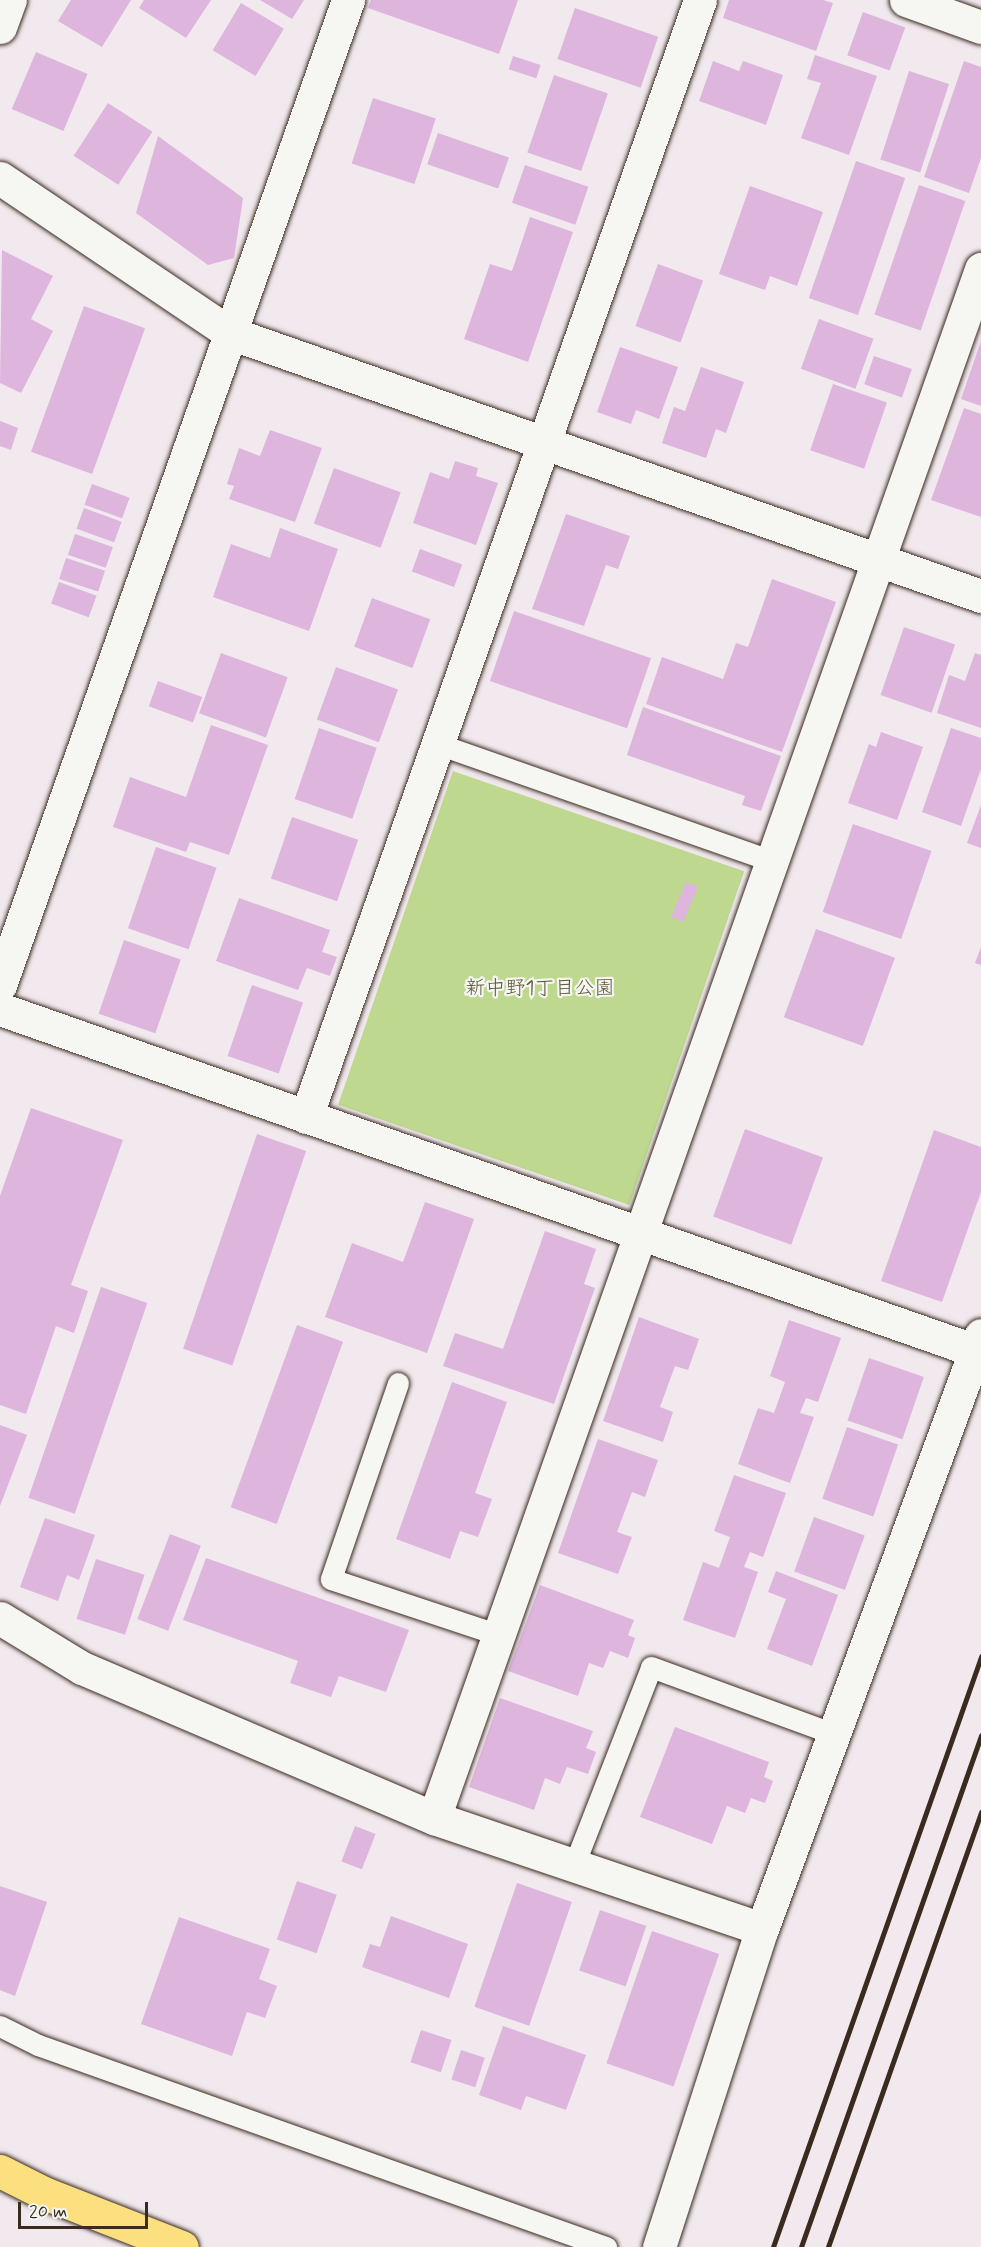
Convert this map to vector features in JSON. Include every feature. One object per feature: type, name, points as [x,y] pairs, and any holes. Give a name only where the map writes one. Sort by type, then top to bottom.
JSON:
[{"type":"highway","points":[[0,2171],[44,2193],[182,2247]]},
{"type":"street","points":[[0,27],[10,0]]},
{"type":"street","points":[[0,985],[348,0]]},
{"type":"street","points":[[306,1117],[700,0]]},
{"type":"street","points":[[906,0],[981,27]]},
{"type":"street","points":[[0,178],[230,333],[981,596]]},
{"type":"street","points":[[434,1818],[981,269]]},
{"type":"street","points":[[0,1009],[641,1233],[978,1343],[762,1929],[659,2247]]},
{"type":"street","points":[[0,1618],[82,1668],[434,1818],[762,1929]]},
{"type":"lane","points":[[438,744],[772,861]]},
{"type":"lane","points":[[398,1383],[331,1579],[499,1635]]},
{"type":"lane","points":[[574,1865],[651,1667],[834,1734]]},
{"type":"lane","points":[[0,2026],[38,2045],[606,2247]]},
{"type":"green space","name":"新中野1丁目公園","points":[[453,771],[744,871],[629,1205],[338,1105]]},
{"type":"building","points":[[71,0],[131,0],[102,47],[58,21]]},
{"type":"building","points":[[144,0],[211,0],[186,38],[139,8]]},
{"type":"building","points":[[260,0],[304,0],[292,19]]},
{"type":"building","points":[[371,0],[518,0],[499,54],[368,8]]},
{"type":"building","points":[[729,0],[823,0],[833,3],[816,51],[723,18]]},
{"type":"building","points":[[241,3],[284,29],[256,76],[213,50]]},
{"type":"building","points":[[575,8],[658,37],[641,88],[557,59]]},
{"type":"building","points":[[863,12],[905,27],[890,71],[847,55]]},
{"type":"building","points":[[36,52],[88,74],[63,131],[12,109]]},
{"type":"building","points":[[815,55],[877,76],[849,155],[801,138],[821,83],[807,79]]},
{"type":"building","points":[[513,56],[541,65],[536,78],[509,69]]},
{"type":"building","points":[[713,61],[739,71],[743,61],[783,75],[766,125],[699,101]]},
{"type":"building","points":[[964,61],[981,67],[981,158],[969,193],[924,177]]},
{"type":"building","points":[[909,71],[949,84],[920,172],[880,159]]},
{"type":"building","points":[[554,75],[608,94],[581,171],[527,153]]},
{"type":"building","points":[[373,98],[436,118],[414,184],[352,164]]},
{"type":"building","points":[[108,103],[152,132],[118,185],[74,156]]},
{"type":"building","points":[[438,133],[509,157],[498,189],[427,164]]},
{"type":"building","points":[[158,136],[243,198],[234,258],[208,265],[136,213]]},
{"type":"building","points":[[856,161],[905,178],[858,315],[809,298]]},
{"type":"building","points":[[525,165],[588,187],[575,225],[512,203]]},
{"type":"building","points":[[919,185],[965,201],[921,330],[874,315]]},
{"type":"building","points":[[750,186],[823,212],[797,286],[770,276],[765,290],[719,274]]},
{"type":"building","points":[[530,217],[573,232],[528,362],[464,339],[490,264],[512,271]]},
{"type":"building","points":[[2,250],[53,276],[31,319],[53,331],[21,393],[0,383]]},
{"type":"building","points":[[658,264],[703,280],[681,342],[635,326]]},
{"type":"building","points":[[84,306],[145,328],[92,474],[31,452]]},
{"type":"building","points":[[819,319],[874,339],[855,389],[801,369]]},
{"type":"building","points":[[981,341],[981,406],[961,399]]},
{"type":"building","points":[[620,347],[678,367],[659,419],[636,410],[631,424],[597,412]]},
{"type":"building","points":[[874,356],[912,369],[902,397],[864,384]]},
{"type":"building","points":[[701,367],[744,382],[726,433],[716,429],[706,458],[662,443],[674,407],[685,411]]},
{"type":"building","points":[[833,384],[887,403],[864,469],[810,450]]},
{"type":"building","points":[[964,408],[981,414],[981,517],[931,500]]},
{"type":"building","points":[[0,421],[18,428],[11,450],[0,446]]},
{"type":"building","points":[[270,430],[322,448],[295,522],[229,499],[234,486],[227,484],[239,448],[260,456]]},
{"type":"building","points":[[455,461],[478,468],[476,476],[498,483],[476,545],[413,523],[430,472],[449,479]]},
{"type":"building","points":[[334,468],[401,492],[381,548],[314,523]]},
{"type":"building","points":[[92,484],[130,498],[122,518],[84,505]]},
{"type":"building","points":[[84,508],[122,522],[114,542],[76,529]]},
{"type":"building","points":[[566,514],[630,536],[618,569],[606,565],[584,626],[532,609]]},
{"type":"building","points":[[280,528],[338,549],[309,631],[213,597],[231,544],[270,558]]},
{"type":"building","points":[[75,534],[113,547],[106,568],[68,555]]},
{"type":"building","points":[[420,549],[462,564],[454,587],[412,572]]},
{"type":"building","points":[[66,558],[105,571],[98,592],[59,579]]},
{"type":"building","points":[[772,579],[836,602],[782,752],[646,704],[662,657],[723,679],[736,643],[748,647]]},
{"type":"building","points":[[59,582],[97,596],[89,617],[51,604]]},
{"type":"building","points":[[372,598],[430,619],[412,668],[354,647]]},
{"type":"building","points":[[514,611],[651,658],[627,728],[490,681]]},
{"type":"building","points":[[904,627],[955,645],[932,713],[881,695]]},
{"type":"building","points":[[221,653],[288,677],[266,737],[199,713]]},
{"type":"building","points":[[975,653],[981,655],[981,728],[937,713],[949,675],[965,681]]},
{"type":"building","points":[[336,667],[398,690],[379,742],[317,720]]},
{"type":"building","points":[[158,681],[202,697],[193,722],[149,706]]},
{"type":"building","points":[[643,707],[781,756],[761,811],[742,805],[745,796],[627,755]]},
{"type":"building","points":[[211,725],[268,745],[229,855],[190,842],[186,852],[113,827],[130,777],[186,797]]},
{"type":"building","points":[[319,728],[377,748],[352,819],[295,799]]},
{"type":"building","points":[[951,728],[981,738],[981,769],[961,826],[922,812]]},
{"type":"building","points":[[881,732],[923,747],[897,820],[848,803],[869,744],[876,747]]},
{"type":"building","points":[[981,805],[981,848],[967,843]]},
{"type":"building","points":[[292,817],[358,840],[337,901],[271,878]]},
{"type":"building","points":[[853,824],[931,851],[901,939],[823,912]]},
{"type":"building","points":[[156,847],[217,868],[189,949],[128,928]]},
{"type":"building","points":[[686,882],[698,887],[683,922],[671,917]]},
{"type":"building","points":[[239,898],[330,930],[322,952],[337,957],[330,976],[307,968],[298,990],[216,961]]},
{"type":"building","points":[[816,929],[895,958],[863,1046],[784,1017]]},
{"type":"building","points":[[124,940],[181,960],[155,1033],[99,1014]]},
{"type":"building","points":[[981,947],[981,965],[975,963]]},
{"type":"building","points":[[252,985],[303,1003],[279,1073],[228,1056]]},
{"type":"building","points":[[31,1108],[123,1140],[71,1285],[88,1291],[74,1333],[56,1326],[26,1414],[0,1405],[0,1196]]},
{"type":"building","points":[[745,1129],[823,1157],[791,1245],[713,1216]]},
{"type":"building","points":[[934,1130],[981,1147],[981,1192],[942,1302],[881,1281]]},
{"type":"building","points":[[257,1134],[306,1151],[232,1366],[183,1349]]},
{"type":"building","points":[[425,1202],[474,1219],[427,1353],[325,1317],[352,1243],[403,1262]]},
{"type":"building","points":[[545,1231],[596,1249],[584,1284],[595,1288],[554,1404],[443,1366],[455,1333],[503,1349]]},
{"type":"building","points":[[101,1287],[147,1303],[75,1514],[28,1498]]},
{"type":"building","points":[[639,1317],[699,1339],[688,1370],[675,1366],[660,1407],[673,1412],[663,1442],[603,1421]]},
{"type":"building","points":[[789,1320],[841,1338],[818,1402],[806,1398],[800,1413],[814,1417],[790,1483],[738,1464],[758,1408],[774,1413],[785,1382],[770,1376]]},
{"type":"building","points":[[297,1325],[343,1342],[277,1524],[231,1507]]},
{"type":"building","points":[[869,1358],[924,1377],[902,1439],[848,1420]]},
{"type":"building","points":[[452,1382],[507,1402],[475,1493],[492,1499],[478,1537],[460,1531],[450,1559],[396,1539]]},
{"type":"building","points":[[0,1425],[27,1435],[0,1506]]},
{"type":"building","points":[[847,1427],[898,1445],[873,1516],[822,1499]]},
{"type":"building","points":[[598,1439],[658,1460],[645,1497],[632,1492],[617,1532],[632,1537],[618,1574],[558,1553]]},
{"type":"building","points":[[734,1475],[786,1493],[763,1557],[750,1552],[744,1567],[758,1572],[735,1638],[683,1620],[703,1562],[719,1568],[730,1537],[714,1531]]},
{"type":"building","points":[[814,1517],[865,1535],[845,1590],[794,1572]]},
{"type":"building","points":[[45,1518],[95,1535],[79,1580],[67,1575],[58,1601],[20,1587]]},
{"type":"building","points":[[170,1534],[201,1546],[168,1631],[137,1619]]},
{"type":"building","points":[[206,1558],[409,1630],[386,1692],[339,1676],[331,1697],[290,1683],[298,1661],[183,1620]]},
{"type":"building","points":[[96,1559],[145,1575],[125,1635],[77,1619]]},
{"type":"building","points":[[776,1571],[838,1595],[812,1666],[767,1649],[786,1599],[768,1592]]},
{"type":"building","points":[[540,1585],[634,1620],[628,1635],[635,1638],[628,1658],[610,1651],[603,1668],[589,1663],[578,1696],[508,1671]]},
{"type":"building","points":[[500,1698],[593,1731],[586,1748],[596,1752],[588,1774],[567,1767],[560,1784],[545,1778],[534,1810],[469,1787]]},
{"type":"building","points":[[675,1727],[769,1762],[764,1777],[773,1781],[765,1803],[751,1798],[745,1813],[727,1806],[712,1844],[640,1817]]},
{"type":"building","points":[[355,1826],[376,1834],[362,1869],[341,1861]]},
{"type":"building","points":[[297,1881],[337,1895],[317,1953],[277,1940]]},
{"type":"building","points":[[517,1883],[572,1902],[529,2026],[474,2007]]},
{"type":"building","points":[[0,1886],[47,1902],[15,1996],[0,1990]]},
{"type":"building","points":[[600,1910],[646,1926],[625,1986],[579,1971]]},
{"type":"building","points":[[391,1916],[468,1944],[449,1998],[362,1967],[370,1944],[380,1947]]},
{"type":"building","points":[[179,1917],[270,1949],[259,1979],[277,1986],[265,2018],[247,2012],[232,2056],[141,2024]]},
{"type":"building","points":[[652,1931],[719,1954],[674,2086],[606,2063]]},
{"type":"building","points":[[503,2026],[586,2055],[566,2110],[526,2096],[521,2110],[479,2095]]},
{"type":"building","points":[[421,2030],[451,2040],[441,2072],[410,2062]]},
{"type":"building","points":[[461,2050],[485,2058],[475,2087],[451,2079]]},
{"type":"railway","points":[[773,2247],[981,1657]]},
{"type":"railway","points":[[801,2247],[981,1736]]},
{"type":"railway","points":[[828,2247],[981,1812]]}]
